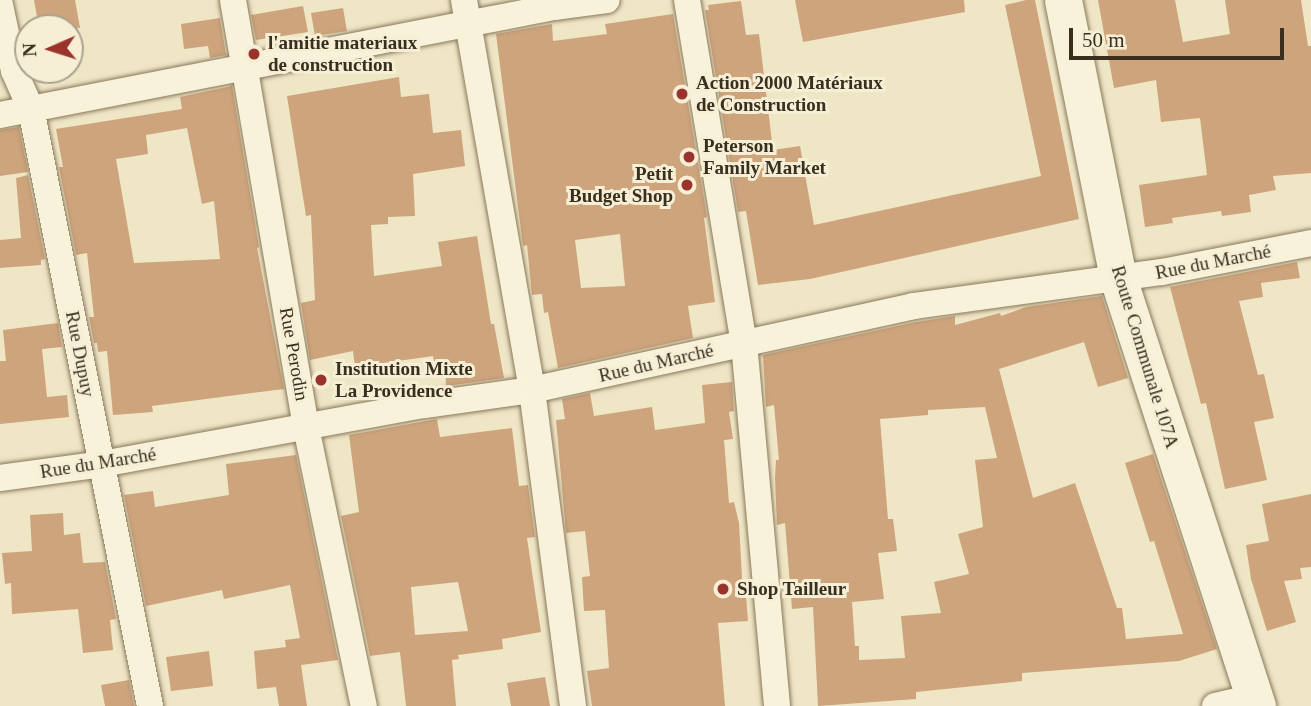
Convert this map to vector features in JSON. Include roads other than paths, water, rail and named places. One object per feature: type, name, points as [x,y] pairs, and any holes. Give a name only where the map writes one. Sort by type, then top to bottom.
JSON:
[{"type":"main road","name":"Route Communale 107A","points":[[1063,0],[1118,278],[1255,702]]},
{"type":"street","name":"Rue Perodin","points":[[233,0],[306,427],[364,706]]},
{"type":"street","points":[[0,115],[245,68],[466,12],[607,0]]},
{"type":"street","points":[[687,0],[744,343],[777,706]]},
{"type":"street","name":"Rue Dupuy","points":[[0,5],[14,71],[31,109],[150,706]]},
{"type":"street","points":[[466,12],[532,390],[573,706]]},
{"type":"street","name":"Rue du Marché","points":[[0,478],[102,464],[425,405],[532,390],[913,306],[1206,265],[1311,243]]},
{"type":"street","points":[[1215,706],[1255,702]]},
{"type":"place","name":"l'amitie materiaux de construction","points":[[254,54]]},
{"type":"place","name":"Action 2000 Matériaux de Construction","points":[[682,94]]},
{"type":"place","name":"Peterson Family Market","points":[[689,157]]},
{"type":"place","name":"Petit Budget Shop","points":[[687,185]]},
{"type":"place","name":"Institution Mixte La Providence","points":[[321,380]]},
{"type":"place","name":"Shop Tailleur","points":[[723,589]]}]
